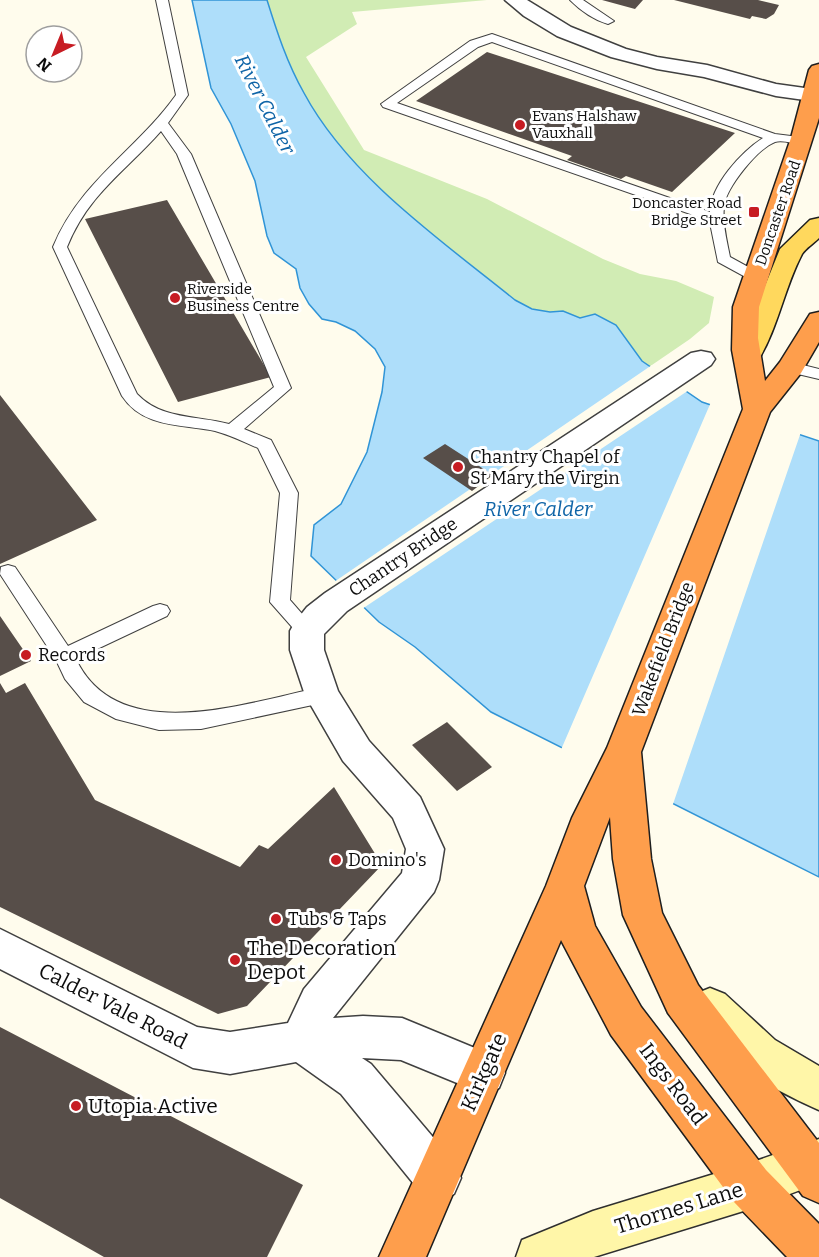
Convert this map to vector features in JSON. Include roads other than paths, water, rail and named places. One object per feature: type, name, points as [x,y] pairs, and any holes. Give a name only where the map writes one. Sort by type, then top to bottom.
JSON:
[{"type":"highway","name":"Doncaster Road","points":[[757,409],[747,356],[745,313],[802,141],[818,85]]},
{"type":"highway","points":[[757,409],[791,367],[819,320]]},
{"type":"highway","name":"Wakefield Bridge","points":[[616,790],[623,752],[757,409]]},
{"type":"highway","points":[[565,886],[578,848],[616,790]]},
{"type":"highway","points":[[616,790],[643,915],[683,999],[815,1168]]},
{"type":"highway","name":"Kirkgate","points":[[402,1257],[565,886]]},
{"type":"highway","name":"Ings Road","points":[[565,886],[577,931],[626,1021],[750,1186],[819,1257]]},
{"type":"main road","name":"Doncaster Road","points":[[747,356],[765,318],[792,249],[819,225]]},
{"type":"street","points":[[516,0],[556,28],[603,48],[657,63],[705,71],[761,86],[818,85]]},
{"type":"street","name":"Chantry Bridge","points":[[307,632],[319,616],[336,602],[691,366]]},
{"type":"street","points":[[307,632],[307,650],[322,695],[356,751],[407,808],[425,849],[420,880],[319,1003],[301,1041],[356,1078],[438,1178]]},
{"type":"street","name":"Calder Vale Road","points":[[0,948],[193,1047],[230,1053],[301,1041],[363,1037],[402,1040],[484,1073]]},
{"type":"street","points":[[663,958],[741,1041],[774,1065],[819,1088]]},
{"type":"street","name":"Thornes Lane","points":[[539,1257],[593,1234],[815,1168]]},
{"type":"lane","points":[[162,0],[182,95],[162,123],[80,205],[65,228],[60,247],[130,396],[141,410],[162,418],[213,425],[265,444],[289,493],[280,602],[307,632]]},
{"type":"lane","points":[[576,0],[608,21]]},
{"type":"lane","points":[[717,221],[701,213],[387,104],[474,44],[492,38],[774,138]]},
{"type":"lane","points":[[162,123],[184,154],[283,388],[231,431]]},
{"type":"lane","points":[[756,277],[723,259],[717,221],[717,203],[726,186],[751,155],[768,140],[790,138],[802,141]]},
{"type":"lane","points":[[791,367],[819,374]]},
{"type":"lane","points":[[8,572],[64,656],[72,673],[91,696],[123,713],[159,722],[201,721],[322,695]]},
{"type":"lane","points":[[64,656],[160,611]]},
{"type":"water","name":"River Calder","points":[[192,0],[267,0],[298,82],[323,124],[346,152],[399,206],[515,300],[532,309],[550,312],[563,311],[580,318],[595,314],[616,325],[642,361],[702,402],[819,441],[819,877],[491,712],[415,647],[379,622],[311,556],[314,525],[341,504],[367,452],[382,392],[385,367],[375,349],[355,331],[336,322],[322,319],[309,304],[300,288],[296,269],[274,253],[267,236],[255,181],[231,124],[211,88]]},
{"type":"place","name":"Evans Halshaw Vauxhall","points":[[520,125]]},
{"type":"place","name":"Doncaster Road Bridge Street","points":[[754,212]]},
{"type":"place","name":"Riverside Business Centre","points":[[175,298]]},
{"type":"place","name":"Chantry Chapel of St Mary the Virgin","points":[[458,467]]},
{"type":"place","name":"Records","points":[[26,655]]},
{"type":"place","name":"Domino's","points":[[336,860]]},
{"type":"place","name":"Tubs & Taps","points":[[276,919]]},
{"type":"place","name":"The Decoration Depot","points":[[235,960]]},
{"type":"place","name":"Utopia Active","points":[[76,1106]]}]
